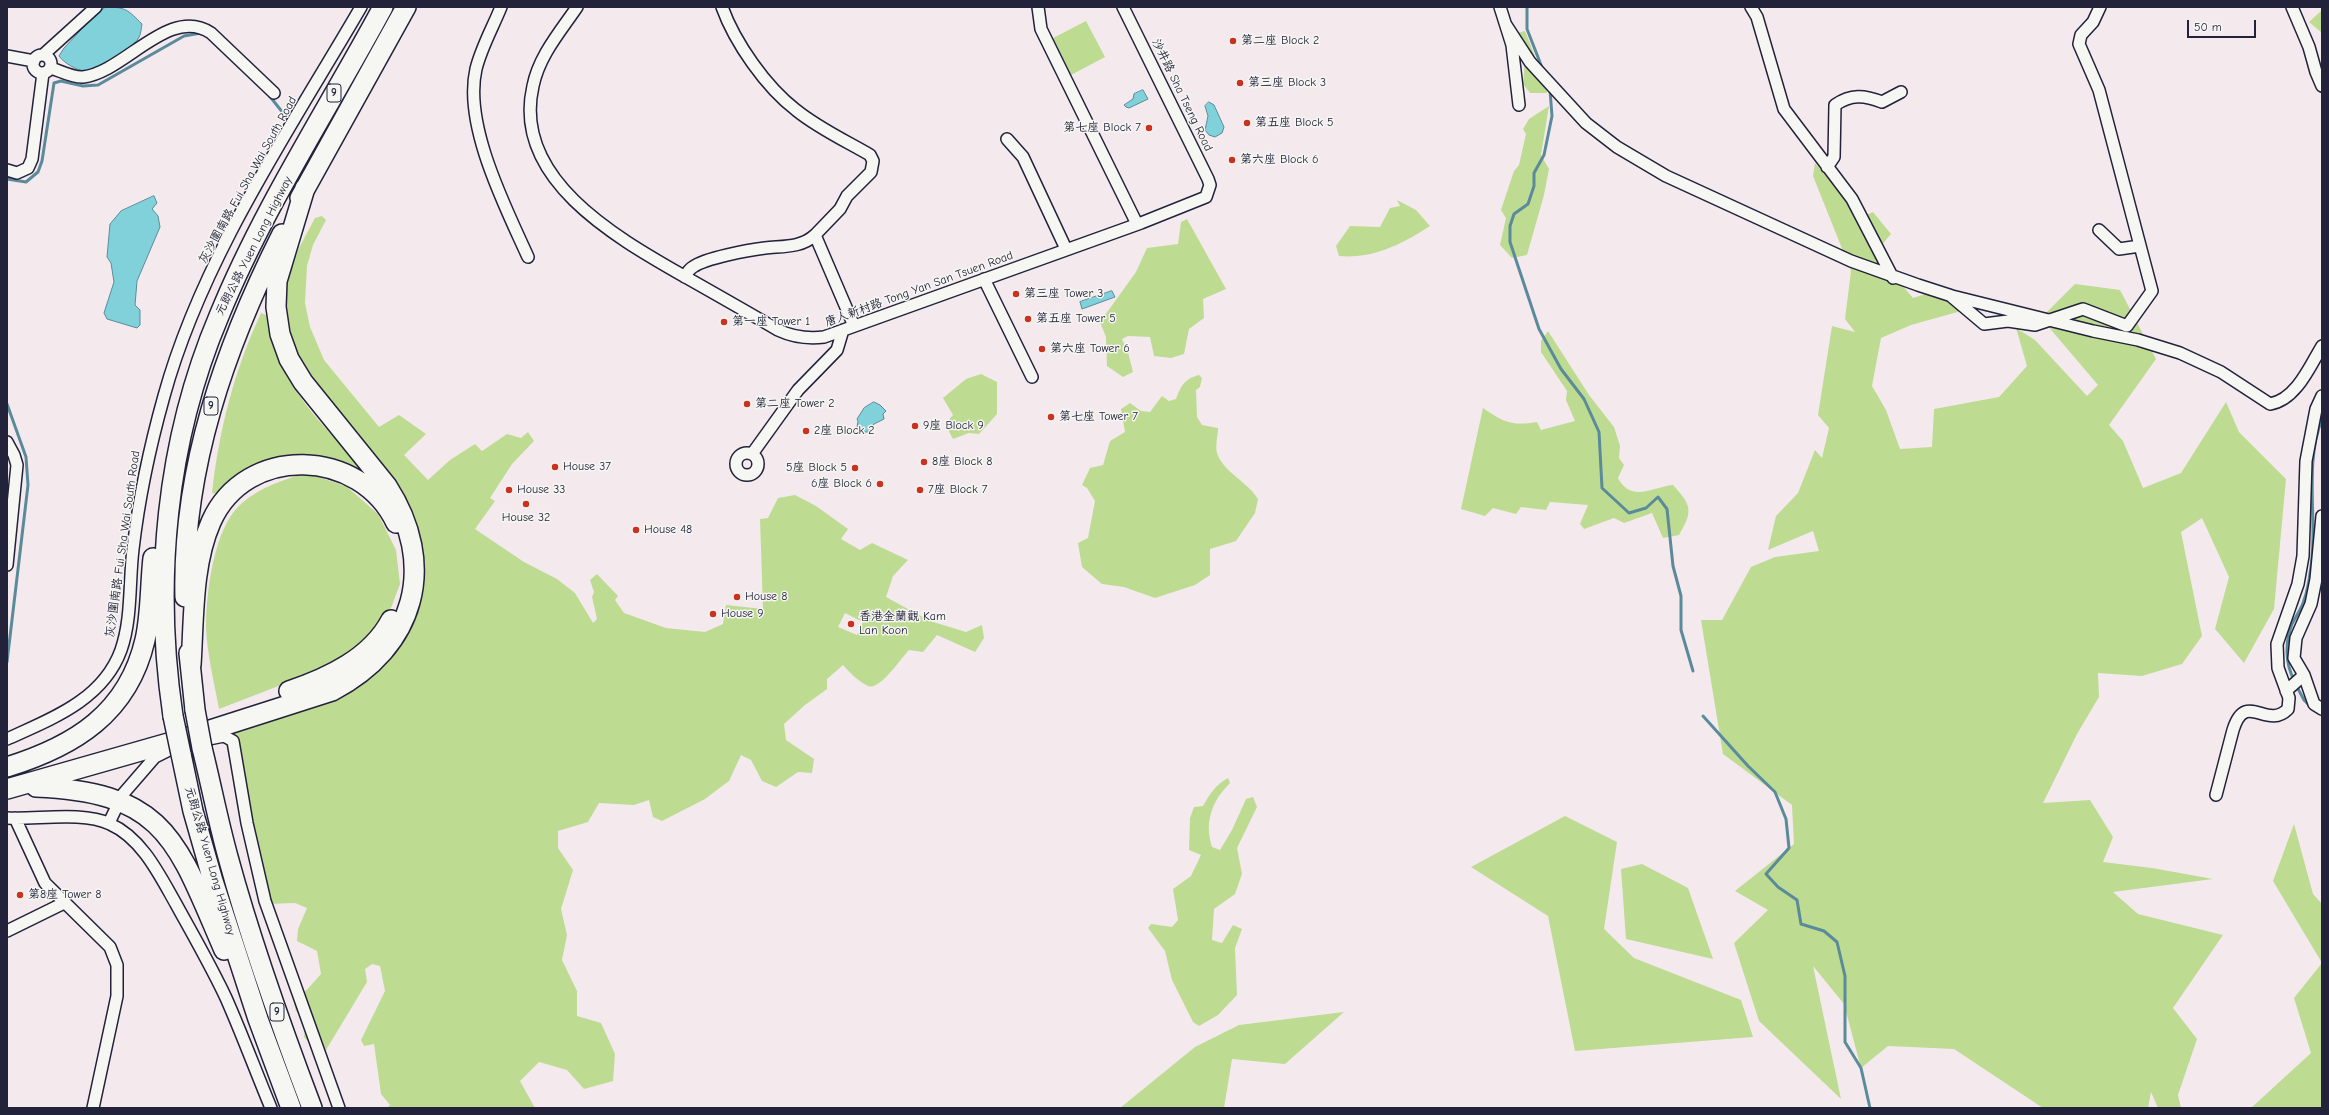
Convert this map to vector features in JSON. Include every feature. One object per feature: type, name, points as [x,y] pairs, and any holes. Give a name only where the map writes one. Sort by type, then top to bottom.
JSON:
[{"type":"highway","name":"元朗公路 Yuen Long Highway","points":[[291,1108],[258,1019],[212,881],[193,811],[173,716],[165,638],[164,553],[176,464],[194,387],[212,332],[234,281],[315,127],[384,7]]},
{"type":"highway","name":"元朗公路 Yuen Long Highway","points":[[312,1108],[288,1045],[240,901],[202,748],[195,710],[186,633],[186,553],[198,466],[208,417],[222,373],[247,306],[305,188],[406,7]]},
{"type":"highway","points":[[12,784],[179,740],[332,691],[352,680],[370,667],[385,651],[398,632],[411,598],[415,568],[413,546],[408,525],[399,504],[387,486],[295,371],[280,334],[276,307],[277,281],[305,188]]},
{"type":"highway","points":[[7,766],[50,752],[71,741],[106,714],[124,692],[134,673],[145,638],[159,524],[176,464]]},
{"type":"highway","points":[[12,784],[311,684],[335,672],[357,657],[380,637],[390,623],[397,610],[404,584],[405,562],[401,535],[392,515],[378,497],[364,483],[346,473],[330,468],[301,464],[279,467],[258,474],[243,482],[230,494],[211,522],[202,553],[190,665]]},
{"type":"highway","points":[[12,784],[80,790],[103,795],[140,811],[159,826],[174,843],[188,866],[235,977],[258,1019]]},
{"type":"street","points":[[96,7],[38,58],[34,67],[37,72],[47,70],[81,77],[98,74],[170,30],[188,25],[202,27],[211,33],[274,93]]},
{"type":"street","name":"灰沙圍南路 Fui Sha Wai South Road","points":[[7,739],[57,716],[81,701],[102,683],[121,651],[127,624],[133,549],[148,455],[180,347],[218,256],[362,7]]},
{"type":"street","points":[[501,7],[476,69],[475,108],[492,177],[528,257]]},
{"type":"street","name":"唐人新村路 Tong Yan San Tsuen Road","points":[[577,7],[544,57],[533,86],[531,121],[539,154],[558,182],[594,218],[637,249],[786,334],[816,338],[843,330],[1137,224],[1206,197]]},
{"type":"street","points":[[685,277],[692,267],[703,262],[746,251],[796,245],[806,242],[815,235],[840,209],[847,196],[871,172],[873,161],[870,155],[798,112],[779,95],[738,39],[722,7]]},
{"type":"street","points":[[1038,7],[1041,29],[1137,224]]},
{"type":"street","name":"沙井路 Sha Tseng Road","points":[[1123,7],[1208,179],[1210,185],[1206,197]]},
{"type":"street","points":[[1500,7],[1512,45],[1519,105]]},
{"type":"street","points":[[1752,7],[1784,109],[1852,199],[1893,279],[1911,287],[1951,296],[1984,324],[2008,321],[2035,325],[2083,309],[2127,326],[2152,291],[2099,90],[2079,44],[2081,35],[2093,22],[2100,7]]},
{"type":"street","points":[[2292,7],[2309,48],[2322,86]]},
{"type":"street","points":[[1506,25],[1530,62],[1555,91],[1601,136],[1649,167],[1851,261],[1952,296],[2159,346],[2221,372],[2270,404],[2279,403],[2289,396],[2322,346]]},
{"type":"street","points":[[7,56],[38,58],[48,57],[51,62],[47,70],[32,159],[28,168],[17,173],[7,170]]},
{"type":"street","points":[[1827,167],[1834,157],[1835,105],[1847,97],[1870,97],[1882,102],[1901,92]]},
{"type":"street","points":[[1007,139],[1023,157],[1066,250]]},
{"type":"street","points":[[2099,230],[2119,249],[2140,246]]},
{"type":"street","points":[[815,235],[854,326]]},
{"type":"street","points":[[984,279],[1032,377]]},
{"type":"street","points":[[752,454],[798,390],[837,350],[843,330]]},
{"type":"street","points":[[2322,396],[2316,409],[2306,461],[2303,556],[2298,584],[2277,644],[2278,668],[2314,704],[2322,709]]},
{"type":"street","points":[[7,442],[14,455],[17,465],[7,565]]},
{"type":"street","points":[[2216,795],[2236,719],[2242,712],[2250,710],[2271,717],[2282,715],[2288,709],[2289,698],[2295,684],[2294,658],[2296,638],[2311,604],[2316,579],[2322,516]]},
{"type":"street","points":[[123,794],[128,786],[159,755],[217,736],[227,736],[233,740],[247,823],[265,900],[339,1108]]},
{"type":"street","points":[[109,823],[118,804]]},
{"type":"street","points":[[93,1108],[117,996],[117,965],[110,947],[45,883],[11,818],[38,816],[86,819],[109,823],[124,833],[154,864],[204,953],[226,999],[270,1108]]},
{"type":"street","points":[[7,931],[64,903]]},
{"type":"green space","points":[[2322,10],[2322,31],[2321,32],[2309,22]]},
{"type":"green space","points":[[1086,21],[1105,57],[1071,75],[1053,38]]},
{"type":"green space","points":[[1525,31],[1545,82],[1547,93],[1530,93],[1523,84],[1525,62],[1519,56],[1514,34]]},
{"type":"green space","points":[[1549,106],[1541,155],[1549,169],[1544,195],[1527,255],[1512,258],[1500,245],[1506,218],[1501,210],[1514,171],[1519,165],[1526,134],[1523,129],[1529,119]]},
{"type":"green space","points":[[1815,163],[1862,217],[1873,212],[1891,234],[1875,253],[1913,298],[1942,289],[1961,311],[1911,325],[1881,338],[1872,386],[1886,410],[1900,449],[1932,447],[1934,409],[1999,397],[2027,366],[2016,328],[2035,340],[2087,396],[2098,385],[2041,318],[2075,284],[2120,290],[2156,359],[2109,425],[2123,441],[2143,488],[2181,473],[2226,402],[2239,432],[2286,479],[2274,609],[2244,663],[2215,629],[2229,577],[2202,518],[2181,532],[2202,636],[2182,664],[2142,676],[2098,673],[2099,697],[2077,734],[2043,803],[2090,800],[2113,837],[2103,862],[2152,868],[2213,879],[2113,892],[2138,914],[2223,935],[2173,1008],[2197,1039],[2178,1095],[2181,1108],[2158,1108],[2151,1092],[2148,1108],[2043,1108],[1954,1049],[1888,1046],[1861,1068],[1844,1004],[1813,966],[1841,1099],[1759,1021],[1734,943],[1768,910],[1735,891],[1794,844],[1792,805],[1723,754],[1701,620],[1722,620],[1751,567],[1775,557],[1819,551],[1813,531],[1768,550],[1776,516],[1798,493],[1815,450],[1822,458],[1829,428],[1818,415],[1832,326],[1855,332],[1845,319],[1851,271],[1813,176]]},
{"type":"green space","points":[[1397,200],[1416,210],[1430,226],[1409,239],[1376,253],[1339,256],[1336,246],[1350,226],[1380,227],[1390,208],[1400,206]]},
{"type":"green space","points":[[322,216],[326,220],[313,245],[307,266],[305,303],[310,327],[324,360],[379,427],[399,415],[426,434],[404,455],[428,480],[450,460],[475,444],[482,451],[507,434],[521,438],[528,432],[534,441],[512,464],[490,498],[495,501],[475,529],[524,562],[557,579],[575,593],[593,623],[597,619],[592,597],[594,592],[590,580],[597,574],[618,596],[615,600],[624,613],[666,628],[705,632],[723,624],[726,605],[763,609],[760,519],[768,518],[778,498],[795,495],[816,506],[848,529],[841,539],[860,550],[872,543],[908,560],[893,576],[886,597],[930,621],[966,632],[982,625],[984,638],[975,652],[937,635],[923,652],[909,650],[884,679],[873,686],[868,686],[861,682],[843,665],[827,679],[827,689],[805,705],[784,724],[786,740],[814,759],[812,773],[798,772],[776,787],[762,781],[751,760],[741,755],[729,781],[705,799],[662,821],[653,817],[649,800],[634,805],[599,803],[588,822],[558,831],[558,848],[573,870],[561,909],[567,935],[562,960],[577,991],[577,1016],[601,1023],[615,1054],[613,1081],[584,1089],[567,1070],[539,1062],[520,1081],[535,1108],[387,1108],[390,1105],[381,1094],[374,1044],[364,1046],[361,1040],[385,991],[380,966],[372,964],[365,969],[367,982],[326,1050],[316,1050],[304,1037],[306,1021],[296,1011],[294,1004],[321,974],[317,951],[297,941],[298,929],[307,908],[295,903],[267,904],[222,730],[302,706],[416,603],[408,526],[295,361],[284,326],[286,285],[299,248],[315,218]],"holes":[[[845,613],[863,622],[857,635],[838,627]]]},
{"type":"green space","points":[[1187,219],[1226,289],[1203,299],[1204,318],[1189,329],[1184,354],[1171,358],[1154,356],[1150,337],[1128,336],[1122,339],[1128,352],[1133,372],[1123,377],[1107,366],[1106,337],[1100,322],[1136,272],[1147,248],[1178,244],[1181,222]]},
{"type":"green space","points":[[261,313],[266,315],[272,340],[280,363],[291,383],[318,419],[366,473],[363,477],[307,454],[272,459],[246,474],[219,494],[212,493],[223,424],[229,401],[235,379],[251,335]]},
{"type":"green space","points":[[1548,331],[1589,395],[1614,427],[1620,446],[1619,458],[1624,465],[1618,478],[1623,486],[1629,490],[1643,492],[1673,485],[1684,498],[1687,504],[1688,514],[1684,527],[1679,535],[1663,538],[1652,513],[1624,523],[1614,518],[1584,529],[1580,524],[1588,505],[1550,502],[1546,510],[1521,507],[1516,514],[1493,508],[1485,516],[1461,509],[1483,408],[1497,417],[1509,422],[1521,424],[1537,422],[1541,430],[1575,421],[1566,400],[1567,391],[1541,352],[1541,341]]},
{"type":"green space","points":[[981,374],[997,382],[997,414],[979,434],[969,433],[953,439],[945,424],[953,415],[943,398],[966,379]]},
{"type":"green space","points":[[1199,375],[1202,378],[1200,387],[1196,390],[1197,417],[1202,425],[1218,428],[1216,450],[1220,460],[1254,493],[1258,499],[1255,513],[1236,541],[1210,549],[1210,575],[1195,585],[1155,598],[1124,587],[1102,584],[1082,567],[1078,543],[1088,538],[1095,501],[1087,488],[1082,485],[1090,468],[1103,465],[1110,441],[1125,432],[1121,409],[1130,403],[1141,411],[1150,412],[1162,396],[1169,401],[1176,399],[1186,381]]},
{"type":"green space","points":[[306,473],[346,486],[378,514],[396,550],[400,584],[388,616],[366,645],[333,665],[219,709],[209,658],[206,627],[210,579],[218,544],[224,528],[232,514],[248,498],[272,485]]},
{"type":"green space","points":[[1228,778],[1230,783],[1218,797],[1211,812],[1209,829],[1212,847],[1220,850],[1232,830],[1246,799],[1253,797],[1257,807],[1237,848],[1242,874],[1235,894],[1214,909],[1212,940],[1222,943],[1233,925],[1242,929],[1235,948],[1237,995],[1218,1015],[1199,1026],[1193,1022],[1172,980],[1165,951],[1148,928],[1151,924],[1172,927],[1178,920],[1173,889],[1191,876],[1201,855],[1189,850],[1190,818],[1194,807],[1203,806],[1216,787]]},
{"type":"green space","points":[[1565,816],[1617,842],[1604,929],[1634,958],[1741,1000],[1753,1037],[1575,1051],[1548,916],[1471,867]]},
{"type":"green space","points":[[2294,824],[2313,894],[2322,904],[2322,963],[2273,881]]},
{"type":"green space","points":[[1642,864],[1688,888],[1713,959],[1626,939],[1621,869]]},
{"type":"green space","points":[[2322,963],[2322,1108],[2251,1108],[2311,1053],[2294,998]]},
{"type":"green space","points":[[1344,1012],[1285,1064],[1232,1059],[1224,1108],[1120,1108],[1195,1047],[1239,1025]]},
{"type":"water","points":[[106,7],[126,10],[142,24],[138,39],[114,60],[98,68],[85,71],[67,64],[59,56],[64,48],[94,16]]},
{"type":"water","points":[[1143,90],[1148,99],[1129,108],[1124,105],[1133,99],[1134,94]]},
{"type":"water","points":[[1209,102],[1214,105],[1224,127],[1222,133],[1215,137],[1209,135],[1205,130],[1208,116],[1205,106]]},
{"type":"water","points":[[154,196],[157,203],[152,209],[158,216],[160,227],[137,281],[135,305],[140,310],[140,325],[137,328],[107,319],[104,313],[114,282],[111,263],[107,257],[110,224],[121,211]]},
{"type":"water","points":[[1112,291],[1115,297],[1082,309],[1080,302]]},
{"type":"water","points":[[874,402],[886,411],[883,414],[884,419],[874,424],[868,432],[859,432],[857,427],[857,419],[864,408]]},
{"type":"waterway","points":[[1527,7],[1527,29],[1543,70]]},
{"type":"waterway","points":[[7,179],[26,182],[38,172],[42,161],[54,83],[61,81],[83,86],[98,85],[184,36],[201,33]]},
{"type":"waterway","points":[[1550,90],[1552,116],[1544,155],[1534,173],[1534,186],[1528,204],[1514,214],[1510,226],[1510,242],[1539,329],[1561,369],[1584,399],[1599,432],[1602,488],[1629,513],[1646,508],[1658,497],[1667,509],[1673,566],[1681,596],[1681,630],[1693,671]]},
{"type":"waterway","points":[[268,94],[287,118]]},
{"type":"waterway","points":[[7,404],[26,457],[28,485],[7,662]]},
{"type":"waterway","points":[[2294,680],[2289,667],[2287,645],[2292,624],[2303,603],[2309,580],[2313,535],[2313,456],[2316,437],[2322,419]]},
{"type":"waterway","points":[[2296,685],[2304,700],[2311,707]]},
{"type":"waterway","points":[[1703,716],[1748,766],[1775,792],[1786,819],[1789,848],[1766,874],[1778,887],[1797,900],[1801,924],[1824,931],[1837,942],[1845,976],[1845,1042],[1861,1068],[1870,1108]]},
{"type":"place","name":"第二座 Block 2","points":[[1233,41]]},
{"type":"place","name":"第三座 Block 3","points":[[1240,83]]},
{"type":"place","name":"第五座 Block 5","points":[[1247,123]]},
{"type":"place","name":"第七座 Block 7","points":[[1149,128]]},
{"type":"place","name":"第六座 Block 6","points":[[1232,160]]},
{"type":"place","name":"第三座 Tower 3","points":[[1016,294]]},
{"type":"place","name":"第五座 Tower 5","points":[[1028,319]]},
{"type":"place","name":"第一座 Tower 1","points":[[724,322]]},
{"type":"place","name":"第六座 Tower 6","points":[[1042,349]]},
{"type":"place","name":"第二座 Tower 2","points":[[747,404]]},
{"type":"place","name":"第七座 Tower 7","points":[[1051,417]]},
{"type":"place","name":"9座 Block 9","points":[[915,426]]},
{"type":"place","name":"2座 Block 2","points":[[806,431]]},
{"type":"place","name":"8座 Block 8","points":[[924,462]]},
{"type":"place","name":"House 37","points":[[555,467]]},
{"type":"place","name":"5座 Block 5","points":[[855,468]]},
{"type":"place","name":"6座 Block 6","points":[[880,484]]},
{"type":"place","name":"House 33","points":[[509,490]]},
{"type":"place","name":"7座 Block 7","points":[[920,490]]},
{"type":"place","name":"House 32","points":[[526,504]]},
{"type":"place","name":"House 48","points":[[636,530]]},
{"type":"place","name":"House 8","points":[[737,597]]},
{"type":"place","name":"House 9","points":[[713,614]]},
{"type":"place","name":"香港金蘭觀 Kam Lan Koon","points":[[851,624]]},
{"type":"place","name":"第8座 Tower 8","points":[[20,895]]}]
